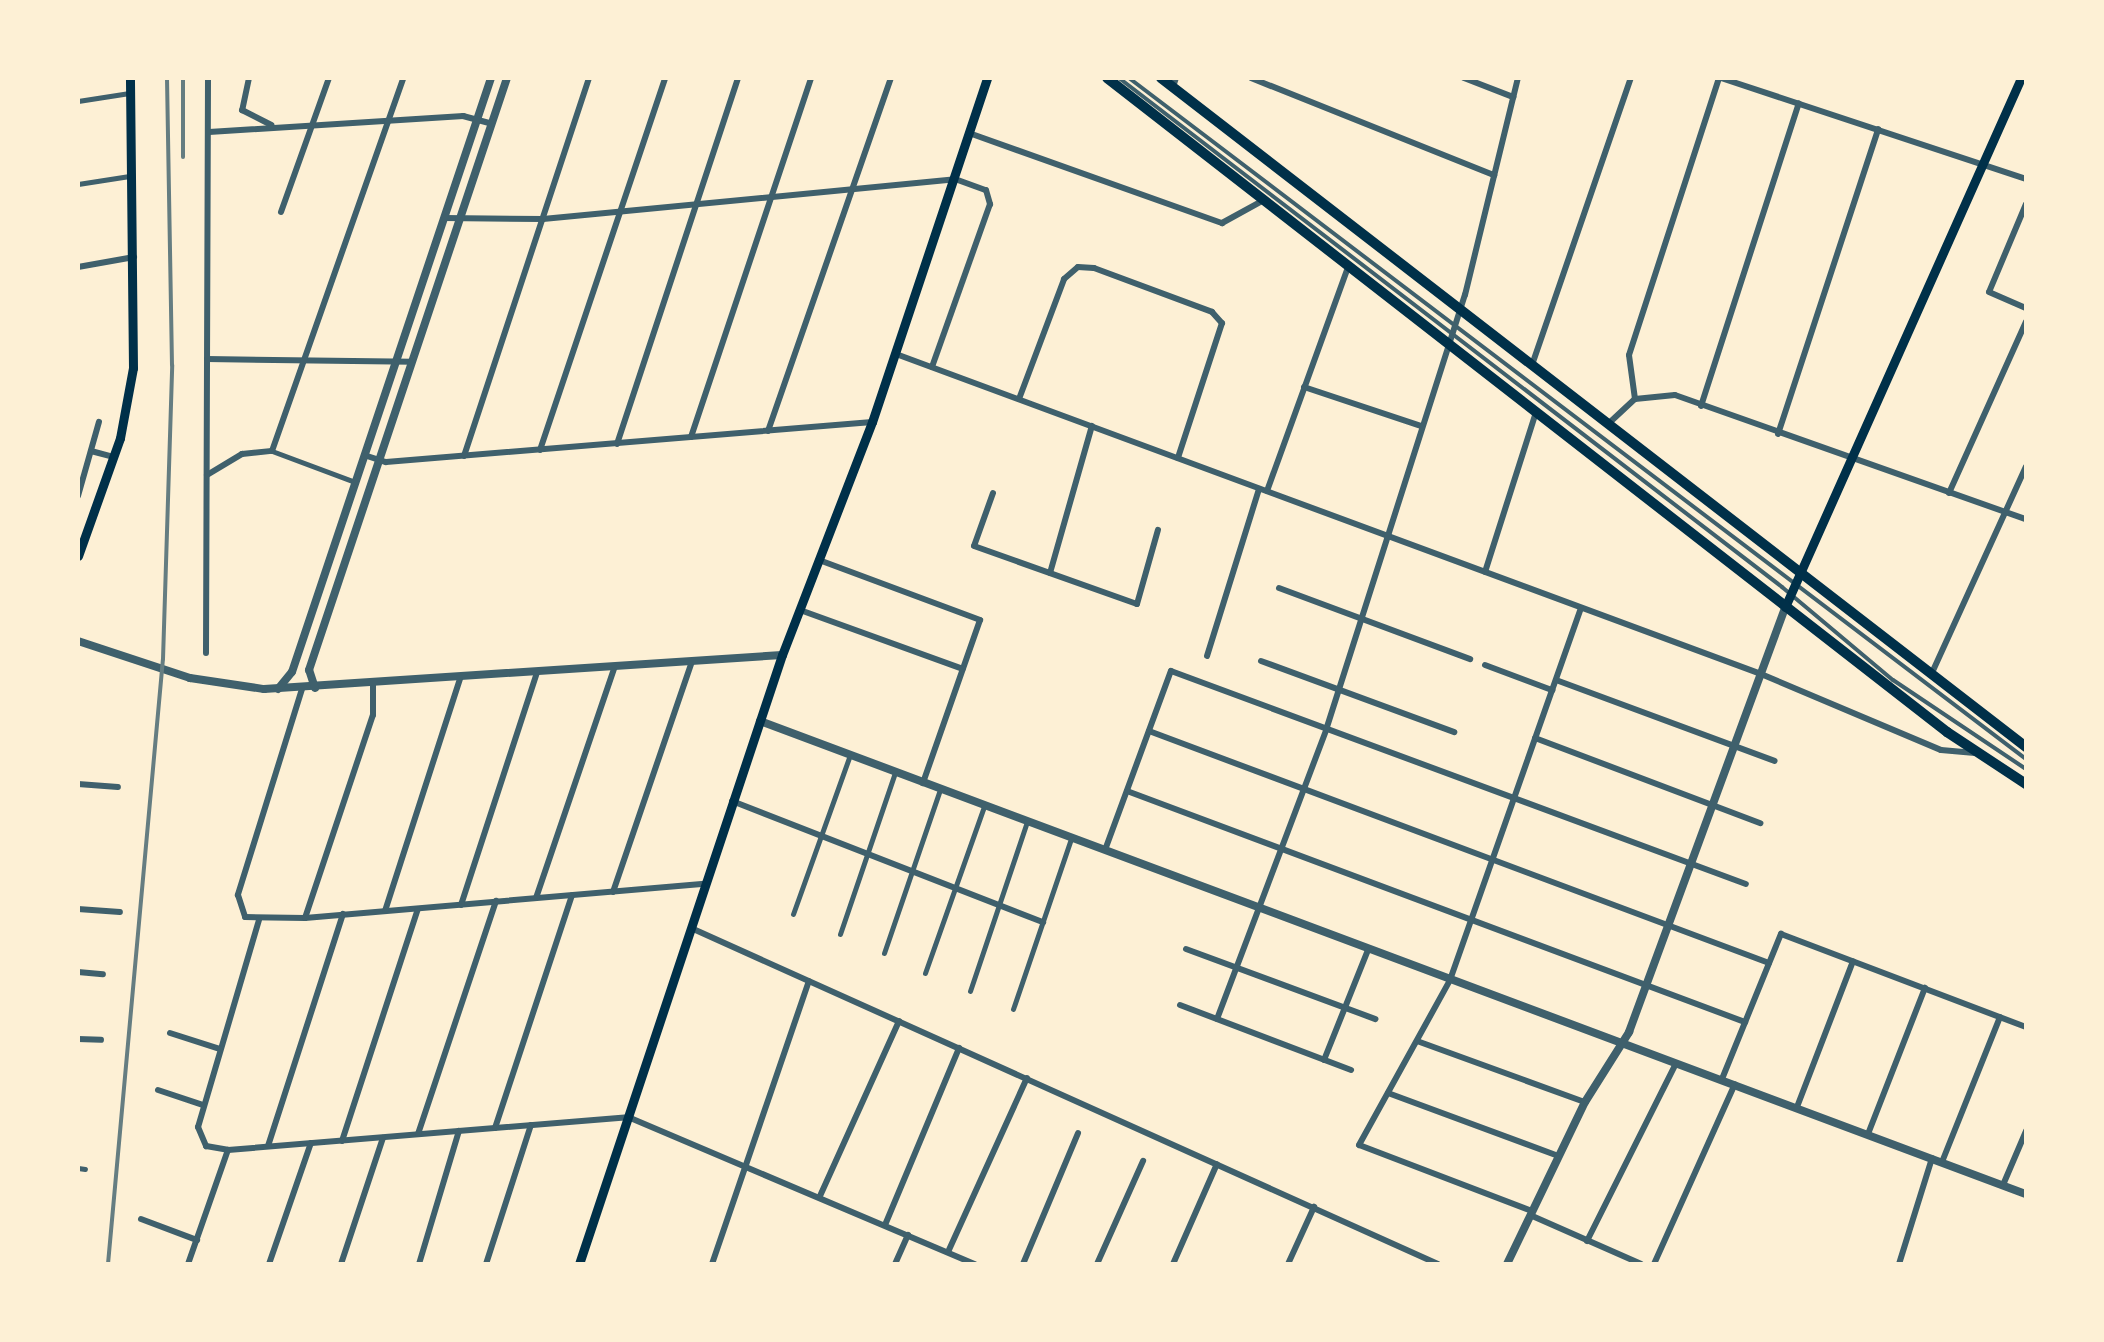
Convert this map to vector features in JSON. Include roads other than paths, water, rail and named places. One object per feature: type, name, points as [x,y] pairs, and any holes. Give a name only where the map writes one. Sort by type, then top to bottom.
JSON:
[{"type":"main road","points":[[78,556],[114,457],[133,368],[130,78]]},
{"type":"main road","points":[[579,1264],[782,655],[872,422],[986,78]]},
{"type":"main road","points":[[1106,78],[1264,200],[1347,270],[1450,342],[1975,753],[2026,784]]},
{"type":"main road","points":[[1161,78],[1175,82],[1460,310],[2026,747]]},
{"type":"main road","points":[[1785,607],[2021,78]]},
{"type":"street","points":[[206,653],[208,78]]},
{"type":"street","points":[[249,78],[242,110],[277,127]]},
{"type":"street","points":[[282,212],[329,78]]},
{"type":"street","points":[[272,451],[308,358],[403,78]]},
{"type":"street","points":[[278,690],[289,678],[491,78]]},
{"type":"street","points":[[315,688],[309,670],[508,78]]},
{"type":"street","points":[[464,456],[590,78]]},
{"type":"street","points":[[540,450],[665,78]]},
{"type":"street","points":[[617,444],[738,78]]},
{"type":"street","points":[[691,438],[811,78]]},
{"type":"street","points":[[768,431],[890,78]]},
{"type":"street","points":[[1251,78],[1494,175]]},
{"type":"street","points":[[1464,78],[1513,97]]},
{"type":"street","points":[[1216,1020],[1326,730],[1460,310],[1518,78]]},
{"type":"street","points":[[1532,366],[1631,78]]},
{"type":"street","points":[[1636,399],[1629,355],[1720,78],[2026,179]]},
{"type":"street","points":[[78,100],[130,92]]},
{"type":"street","points":[[1701,406],[1798,103]]},
{"type":"street","points":[[209,132],[477,119],[492,124]]},
{"type":"street","points":[[1778,434],[1878,130]]},
{"type":"street","points":[[969,133],[1222,223],[1264,200]]},
{"type":"street","points":[[78,184],[132,176]]},
{"type":"street","points":[[444,218],[458,223],[543,219],[955,180],[986,190],[990,204],[932,367]]},
{"type":"street","points":[[2026,204],[1989,292],[2026,308]]},
{"type":"street","points":[[78,267],[134,257]]},
{"type":"street","points":[[1018,399],[1064,279],[1078,267],[1212,312],[1222,323],[1178,458]]},
{"type":"street","points":[[1208,656],[1263,490],[1347,270]]},
{"type":"street","points":[[1949,493],[2026,322]]},
{"type":"street","points":[[896,354],[1761,674],[1942,750],[1975,753]]},
{"type":"street","points":[[207,359],[397,358],[412,362]]},
{"type":"street","points":[[1304,387],[1422,426]]},
{"type":"street","points":[[1607,424],[1636,399],[1675,395],[2026,519]]},
{"type":"street","points":[[1485,572],[1536,412]]},
{"type":"street","points":[[78,496],[99,422]]},
{"type":"street","points":[[364,455],[379,460],[464,456],[872,422]]},
{"type":"street","points":[[1050,573],[1092,426]]},
{"type":"street","points":[[92,450],[114,457]]},
{"type":"street","points":[[207,475],[242,454],[272,451],[355,482]]},
{"type":"street","points":[[1930,675],[2026,467]]},
{"type":"street","points":[[993,493],[974,546],[1137,604],[1158,530]]},
{"type":"street","points":[[332,552],[346,558]]},
{"type":"street","points":[[819,560],[980,620],[923,783]]},
{"type":"street","points":[[1279,588],[1470,660]]},
{"type":"street","points":[[1507,1264],[1585,1102],[1623,1042],[1785,607]]},
{"type":"street","points":[[1581,608],[1450,980],[1359,1146],[1531,1213],[1640,1264]]},
{"type":"street","points":[[799,610],[963,669]]},
{"type":"street","points":[[78,641],[206,682],[278,690],[782,655]]},
{"type":"street","points":[[613,892],[692,661]]},
{"type":"street","points":[[1260,661],[1454,732]]},
{"type":"street","points":[[1485,665],[1552,690]]},
{"type":"street","points":[[536,898],[616,666]]},
{"type":"street","points":[[1104,851],[1171,671],[1746,884]]},
{"type":"street","points":[[461,904],[537,672]]},
{"type":"street","points":[[385,911],[461,676]]},
{"type":"street","points":[[1556,680],[1776,760]]},
{"type":"street","points":[[305,918],[372,714],[373,684]]},
{"type":"street","points":[[302,689],[238,896],[239,909],[254,920],[705,884]]},
{"type":"street","points":[[760,721],[2026,1194]]},
{"type":"street","points":[[1149,731],[1768,963]]},
{"type":"street","points":[[1535,738],[1760,823]]},
{"type":"street","points":[[793,914],[850,755]]},
{"type":"street","points":[[840,934],[895,772]]},
{"type":"street","points":[[78,784],[118,787]]},
{"type":"street","points":[[884,953],[940,789]]},
{"type":"street","points":[[1127,791],[1745,1022]]},
{"type":"street","points":[[732,802],[1043,922]]},
{"type":"street","points":[[925,972],[984,806]]},
{"type":"street","points":[[970,992],[1027,822]]},
{"type":"street","points":[[1014,1009],[1072,839]]},
{"type":"street","points":[[494,1128],[572,895]]},
{"type":"street","points":[[418,1134],[496,902]]},
{"type":"street","points":[[342,1141],[418,908]]},
{"type":"street","points":[[78,909],[120,912]]},
{"type":"street","points":[[267,1147],[344,914]]},
{"type":"street","points":[[254,920],[203,1105],[199,1123],[203,1144],[228,1150],[628,1117],[747,1164],[975,1264]]},
{"type":"street","points":[[690,927],[1438,1264]]},
{"type":"street","points":[[1722,1079],[1780,934],[2026,1027]]},
{"type":"street","points":[[1186,948],[1375,1020]]},
{"type":"street","points":[[1324,1060],[1368,950]]},
{"type":"street","points":[[1797,1107],[1852,961]]},
{"type":"street","points":[[78,972],[104,974]]},
{"type":"street","points":[[712,1264],[809,981]]},
{"type":"street","points":[[1868,1134],[1925,988]]},
{"type":"street","points":[[1180,1005],[1351,1070]]},
{"type":"street","points":[[1899,1264],[1937,1160],[2000,1017]]},
{"type":"street","points":[[820,1196],[899,1021]]},
{"type":"street","points":[[170,1032],[220,1049]]},
{"type":"street","points":[[78,1039],[101,1040]]},
{"type":"street","points":[[1417,1041],[1585,1102]]},
{"type":"street","points":[[885,1224],[958,1048]]},
{"type":"street","points":[[1588,1241],[1677,1062]]},
{"type":"street","points":[[948,1252],[1027,1078]]},
{"type":"street","points":[[1654,1264],[1735,1084]]},
{"type":"street","points":[[158,1090],[203,1105]]},
{"type":"street","points":[[1388,1093],[1558,1156]]},
{"type":"street","points":[[486,1264],[531,1125]]},
{"type":"street","points":[[419,1264],[460,1131]]},
{"type":"street","points":[[2003,1186],[2026,1131]]},
{"type":"street","points":[[1023,1264],[1078,1133]]},
{"type":"street","points":[[341,1264],[383,1138]]},
{"type":"street","points":[[269,1264],[311,1143]]},
{"type":"street","points":[[188,1264],[228,1150]]},
{"type":"street","points":[[1097,1264],[1143,1161]]},
{"type":"street","points":[[1172,1264],[1217,1164]]},
{"type":"street","points":[[1288,1264],[1314,1207]]},
{"type":"street","points":[[141,1220],[197,1240]]},
{"type":"street","points":[[895,1264],[908,1235]]},
{"type":"lane","points":[[1119,78],[1450,342],[2026,759]]},
{"type":"lane","points":[[1129,78],[1791,589],[1893,680],[2026,768]]},
{"type":"railway","points":[[108,1264],[163,659],[172,365],[167,78]]},
{"type":"railway","points":[[183,78],[183,157]]}]
